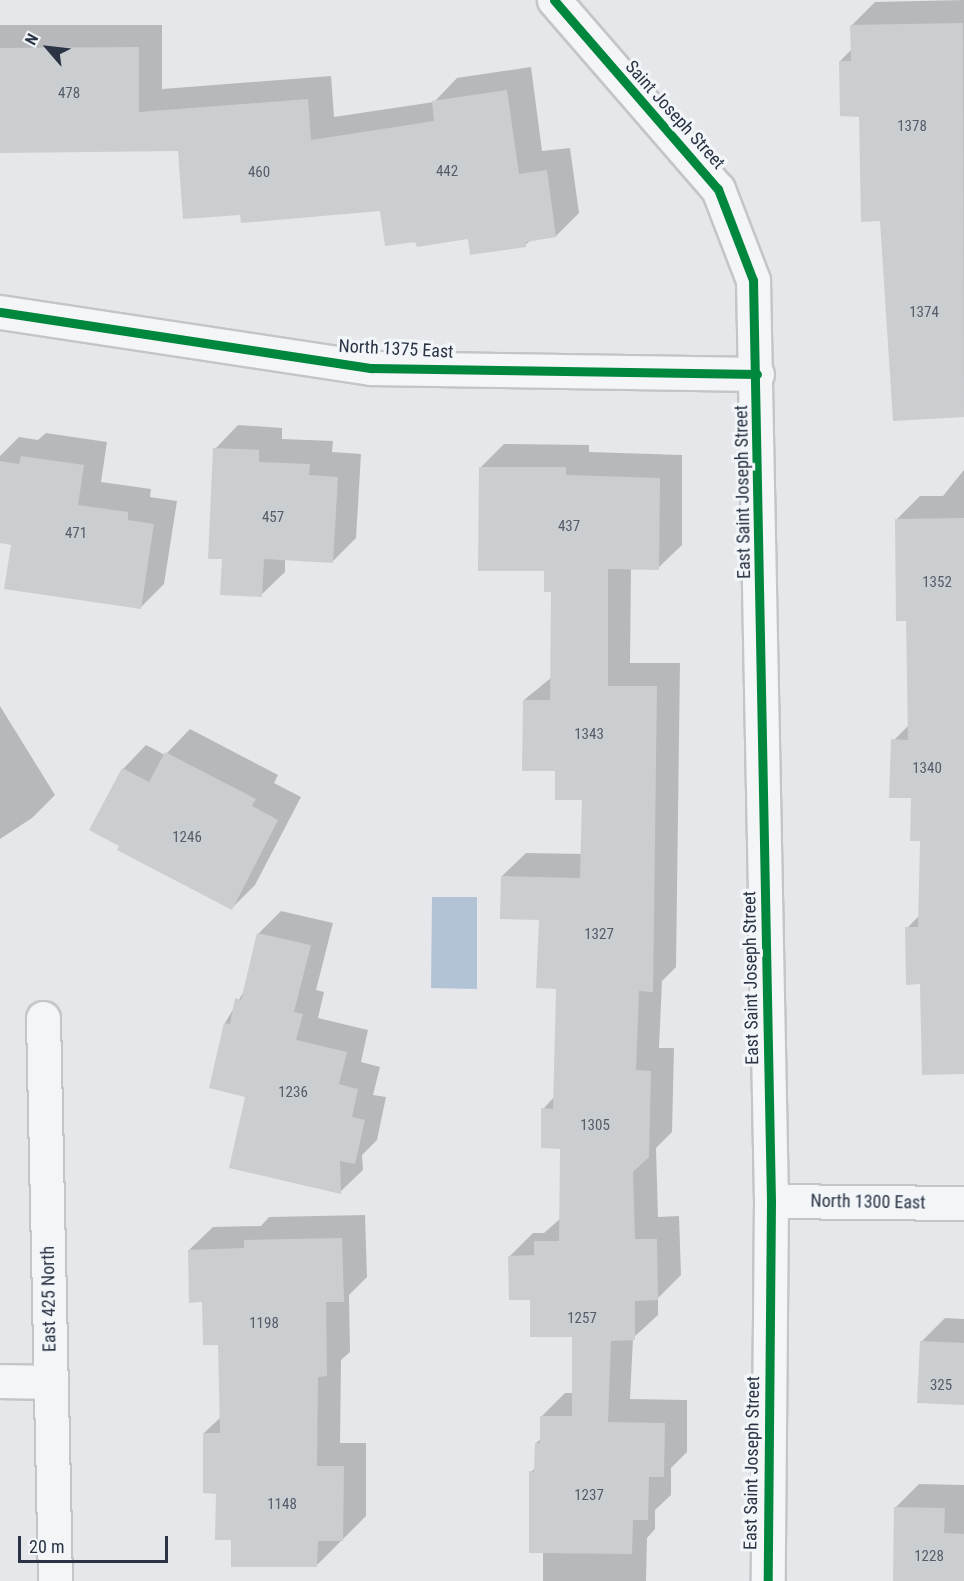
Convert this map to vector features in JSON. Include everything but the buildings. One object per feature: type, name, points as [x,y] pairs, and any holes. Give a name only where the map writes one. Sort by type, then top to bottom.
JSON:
[{"type":"street","name":"Saint Joseph Street","points":[[554,0],[718,189],[753,280],[757,374]]},
{"type":"street","name":"North 1375 East","points":[[0,312],[371,368],[757,374]]},
{"type":"street","name":"East Saint Joseph Street","points":[[757,374],[771,1201],[768,1581]]},
{"type":"street","name":"East 425 North","points":[[43,1018],[55,1581]]},
{"type":"street","name":"North 1300 East","points":[[771,1201],[964,1203]]},
{"type":"street","points":[[0,1381],[51,1382]]},
{"type":"water","points":[[432,897],[477,897],[477,989],[431,988]]},
{"type":"cycle path","points":[[554,0],[718,189],[753,280],[771,1201],[768,1581]]},
{"type":"cycle path","points":[[0,312],[371,368],[757,374]]}]
